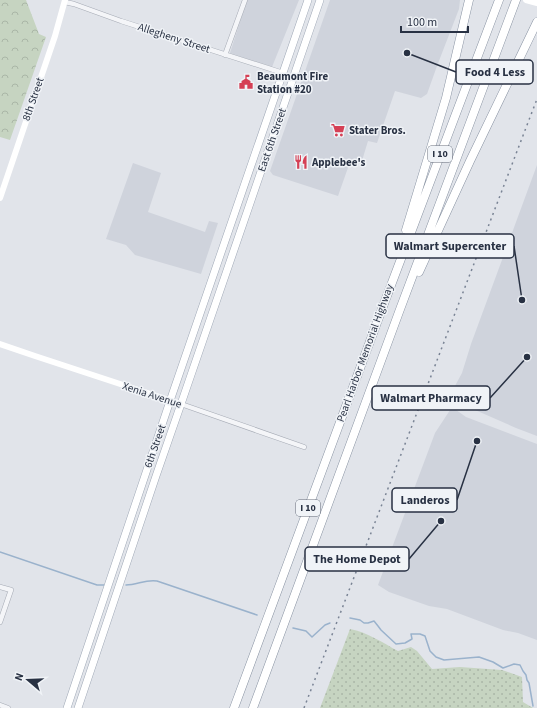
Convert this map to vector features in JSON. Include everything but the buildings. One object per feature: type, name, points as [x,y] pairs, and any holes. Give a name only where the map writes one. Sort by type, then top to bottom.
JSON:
[{"type":"highway","points":[[382,309],[437,130],[454,66],[469,0]]},
{"type":"highway","name":"Pearl Harbor Memorial Highway","points":[[234,708],[382,309],[499,0]]},
{"type":"highway","name":"Pearl Harbor Memorial Highway","points":[[253,708],[515,2]]},
{"type":"highway","points":[[399,312],[427,256],[470,161],[537,22]]},
{"type":"main road","name":"East 6th Street","points":[[245,184],[308,0]]},
{"type":"main road","points":[[313,0],[309,11],[312,14],[315,14]]},
{"type":"main road","name":"East 6th Street","points":[[255,189],[320,0]]},
{"type":"main road","name":"6th Street","points":[[67,708],[170,401],[245,184]]},
{"type":"main road","name":"6th Street","points":[[78,708],[255,189]]},
{"type":"main road","points":[[97,621],[106,624]]},
{"type":"street","points":[[225,55],[244,0]]},
{"type":"street","points":[[526,0],[537,3]]},
{"type":"street","name":"Allegheny Street","points":[[65,1],[121,21],[283,73]]},
{"type":"street","name":"8th Street","points":[[0,198],[55,36],[65,1]]},
{"type":"street","name":"Xenia Avenue","points":[[0,344],[181,404],[304,447]]},
{"type":"street","points":[[0,586],[11,590],[0,622]]},
{"type":"street","points":[[0,705],[8,708]]},
{"type":"shaded area","points":[[247,0],[299,0],[272,67],[230,53]]},
{"type":"shaded area","points":[[330,0],[460,0],[459,9],[427,94],[421,98],[395,91],[377,143],[368,141],[361,164],[350,162],[338,196],[273,175],[270,171]]},
{"type":"shaded area","points":[[133,163],[161,173],[148,212],[205,232],[209,221],[218,223],[201,274],[135,255],[126,245],[106,239]]},
{"type":"shaded area","points":[[537,165],[537,436],[459,403],[453,391],[462,373],[471,344]]},
{"type":"shaded area","points":[[452,407],[466,417],[537,444],[537,640],[518,633],[503,630],[447,609],[429,606],[389,592],[378,585],[435,433]]},
{"type":"green space","points":[[0,0],[26,0],[39,34],[46,37],[10,140],[0,137]]},
{"type":"green space","points":[[350,629],[369,635],[398,651],[411,647],[417,651],[432,669],[460,667],[502,670],[522,677],[523,702],[533,708],[320,708]]},
{"type":"waterway","points":[[0,552],[97,585],[104,585]]},
{"type":"waterway","points":[[126,585],[157,581],[257,615]]},
{"type":"waterway","points":[[350,618],[360,620],[364,623],[374,621],[396,644],[405,643],[412,639],[411,634],[420,634],[425,636],[430,651],[436,657],[444,660],[479,657],[493,662],[503,668],[514,664],[520,665],[529,683],[533,706]]},
{"type":"waterway","points":[[293,628],[306,631],[312,637],[325,625],[330,623]]},
{"type":"railway","points":[[304,708],[537,99]]},
{"type":"place","name":"Food 4 Less","points":[[407,53]]},
{"type":"place","name":"Beaumont Fire Station #20","points":[[246,82]]},
{"type":"place","name":"Stater Bros.","points":[[338,130]]},
{"type":"place","name":"Applebee's","points":[[301,162]]},
{"type":"place","name":"Walmart Supercenter","points":[[522,300]]},
{"type":"place","name":"Walmart Pharmacy","points":[[527,357]]},
{"type":"place","name":"Landeros","points":[[477,441]]},
{"type":"place","name":"The Home Depot","points":[[441,521]]}]
